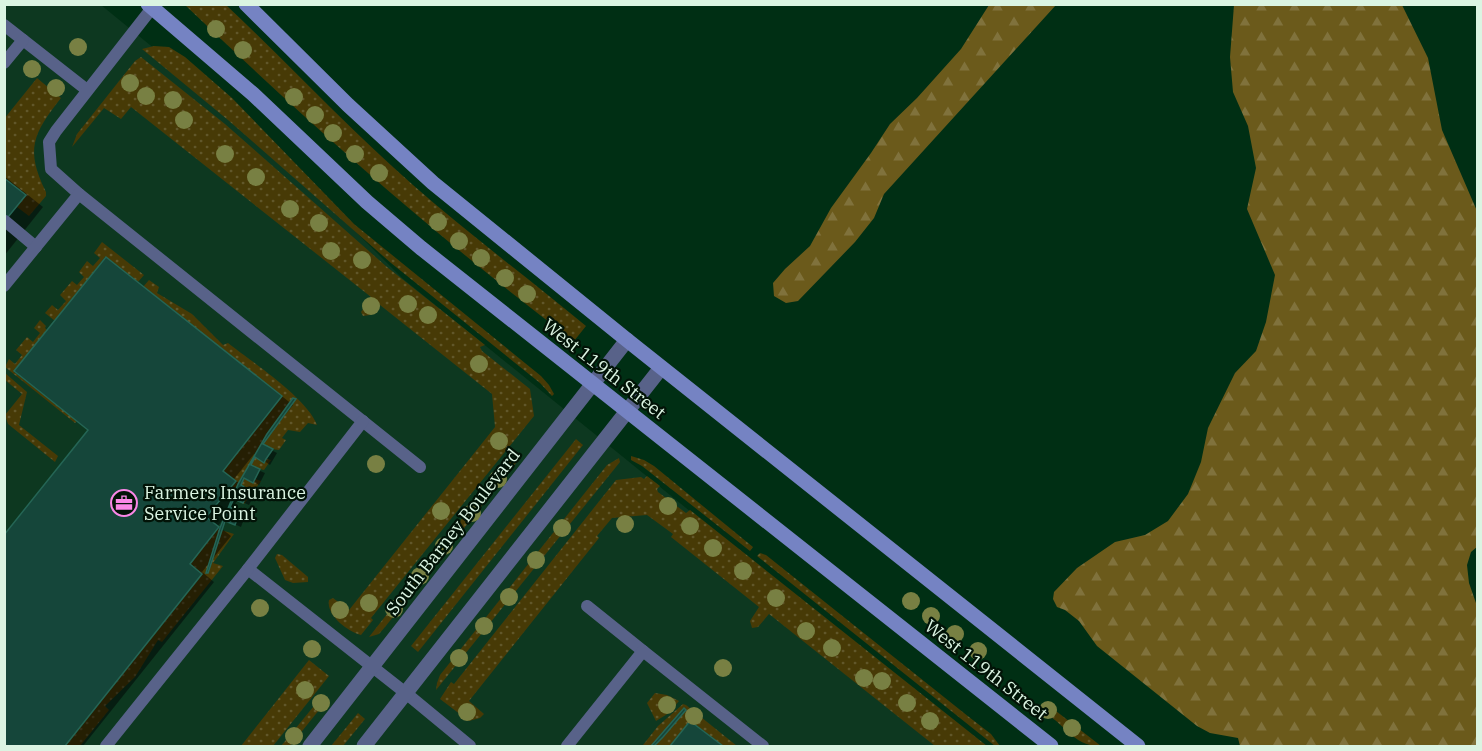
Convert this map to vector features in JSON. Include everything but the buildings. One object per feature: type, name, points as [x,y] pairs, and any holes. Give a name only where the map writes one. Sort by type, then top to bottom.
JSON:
[{"type":"main road","name":"West 119th Street","points":[[246,4],[348,105],[433,183],[661,368],[1138,747]]},
{"type":"main road","name":"West 119th Street","points":[[150,6],[253,94],[403,233],[1051,746]]},
{"type":"street","name":"South Barney Boulevard","points":[[310,747],[627,340]]},
{"type":"street","points":[[364,747],[661,368]]},
{"type":"lane","points":[[150,6],[49,142],[51,169],[79,194],[420,466]]},
{"type":"lane","points":[[4,25],[87,90]]},
{"type":"lane","points":[[4,63],[23,40]]},
{"type":"lane","points":[[4,286],[79,194]]},
{"type":"lane","points":[[6,221],[36,247]]},
{"type":"lane","points":[[106,747],[363,421]]},
{"type":"lane","points":[[248,568],[470,747]]},
{"type":"lane","points":[[587,606],[764,747]]},
{"type":"lane","points":[[567,747],[643,651]]},
{"type":"shaded area","points":[[4,5],[101,5],[254,130],[402,278],[980,746],[5,746]]},
{"type":"shaded area","points":[[185,5],[226,5],[413,185],[586,326],[574,341],[423,221],[279,93]]},
{"type":"shaded area","points":[[154,46],[169,47],[185,57],[232,98],[354,224],[541,376],[554,394],[552,396],[540,383],[391,263],[228,120],[142,49]]},
{"type":"shaded area","points":[[141,57],[225,124],[387,267],[485,345],[480,347],[482,351],[530,389],[534,416],[371,618],[373,620],[361,635],[350,630],[334,617],[329,600],[333,598],[349,610],[495,427],[492,394],[380,305],[370,315],[363,316],[361,312],[371,297],[131,107],[121,119],[104,108],[72,147],[77,134],[135,61]]},
{"type":"shaded area","points":[[37,78],[61,98],[38,132],[35,142],[36,164],[46,196],[29,216],[17,207],[26,195],[5,178],[4,119]]},
{"type":"shaded area","points":[[102,242],[144,275],[138,282],[105,257],[55,321],[45,313],[52,305],[58,310],[66,301],[60,295],[72,281],[77,285],[84,277],[79,272],[87,261],[93,266],[100,258],[94,253]]},
{"type":"shaded area","points":[[149,280],[159,287],[157,293],[192,314],[223,345],[228,343],[291,392],[302,403],[317,425],[308,423],[300,432],[288,430],[282,438],[286,440],[279,450],[272,449],[267,459],[271,460],[264,470],[260,469],[255,479],[261,481],[244,504],[224,495],[223,471],[143,287]]},
{"type":"shaded area","points":[[40,320],[47,330],[14,372],[77,421],[75,423],[5,367],[9,359],[15,364],[22,355],[16,350],[27,337],[33,342],[40,333],[34,328]]},
{"type":"shaded area","points":[[5,373],[27,392],[19,425],[58,456],[55,462],[8,424],[5,415],[22,394],[5,380]]},
{"type":"shaded area","points":[[576,439],[583,445],[418,652],[411,646]]},
{"type":"shaded area","points":[[511,456],[517,462],[385,627],[379,634],[369,637]]},
{"type":"shaded area","points":[[631,456],[654,466],[753,547],[750,551],[642,466],[631,460]]},
{"type":"shaded area","points":[[619,458],[620,462],[436,690],[440,675],[607,465]]},
{"type":"shaded area","points":[[647,476],[660,486],[657,489],[658,492],[686,513],[690,510],[987,746],[935,746],[769,614],[758,627],[752,628],[750,621],[759,607],[671,537],[673,534],[647,515],[612,518],[597,536],[599,538],[469,701],[484,714],[480,718],[469,721],[440,699],[451,682],[454,684],[616,480],[641,477],[644,479]]},
{"type":"shaded area","points":[[218,529],[234,534],[213,563],[223,566],[162,642],[158,640],[135,677],[105,706],[109,710],[80,746],[65,746],[202,574],[190,564]]},
{"type":"shaded area","points":[[760,553],[766,555],[991,734],[1000,746],[995,746],[757,556]]},
{"type":"shaded area","points":[[277,554],[282,555],[308,577],[308,582],[293,583],[285,580],[275,558]]},
{"type":"shaded area","points":[[309,660],[329,676],[273,746],[241,746]]},
{"type":"shaded area","points":[[655,693],[667,695],[679,701],[669,713],[656,721],[647,703]]},
{"type":"shaded area","points":[[323,695],[328,699],[290,746],[281,746]]},
{"type":"shaded area","points":[[683,704],[737,746],[723,746],[691,721],[670,746],[644,746],[658,726]]},
{"type":"shaded area","points":[[1047,704],[1101,746],[1083,743],[1076,739],[1043,712],[1042,707]]},
{"type":"shaded area","points":[[358,713],[365,719],[343,746],[331,746]]},
{"type":"green space","points":[[989,5],[1056,5],[884,194],[874,218],[855,242],[798,301],[786,303],[774,296],[773,283],[810,246],[831,208],[890,124],[961,49]]},
{"type":"green space","points":[[1234,5],[1402,5],[1428,58],[1442,130],[1477,211],[1478,546],[1471,552],[1467,565],[1469,583],[1477,606],[1477,746],[1240,746],[1238,738],[1210,733],[1197,726],[1097,646],[1079,621],[1057,607],[1053,599],[1054,592],[1077,568],[1115,542],[1145,535],[1168,521],[1188,494],[1201,462],[1208,428],[1235,373],[1256,351],[1266,322],[1275,275],[1247,209],[1256,168],[1248,126],[1233,92],[1230,57]]},
{"type":"place","name":"Farmers Insurance Service Point","points":[[124,503]]}]
